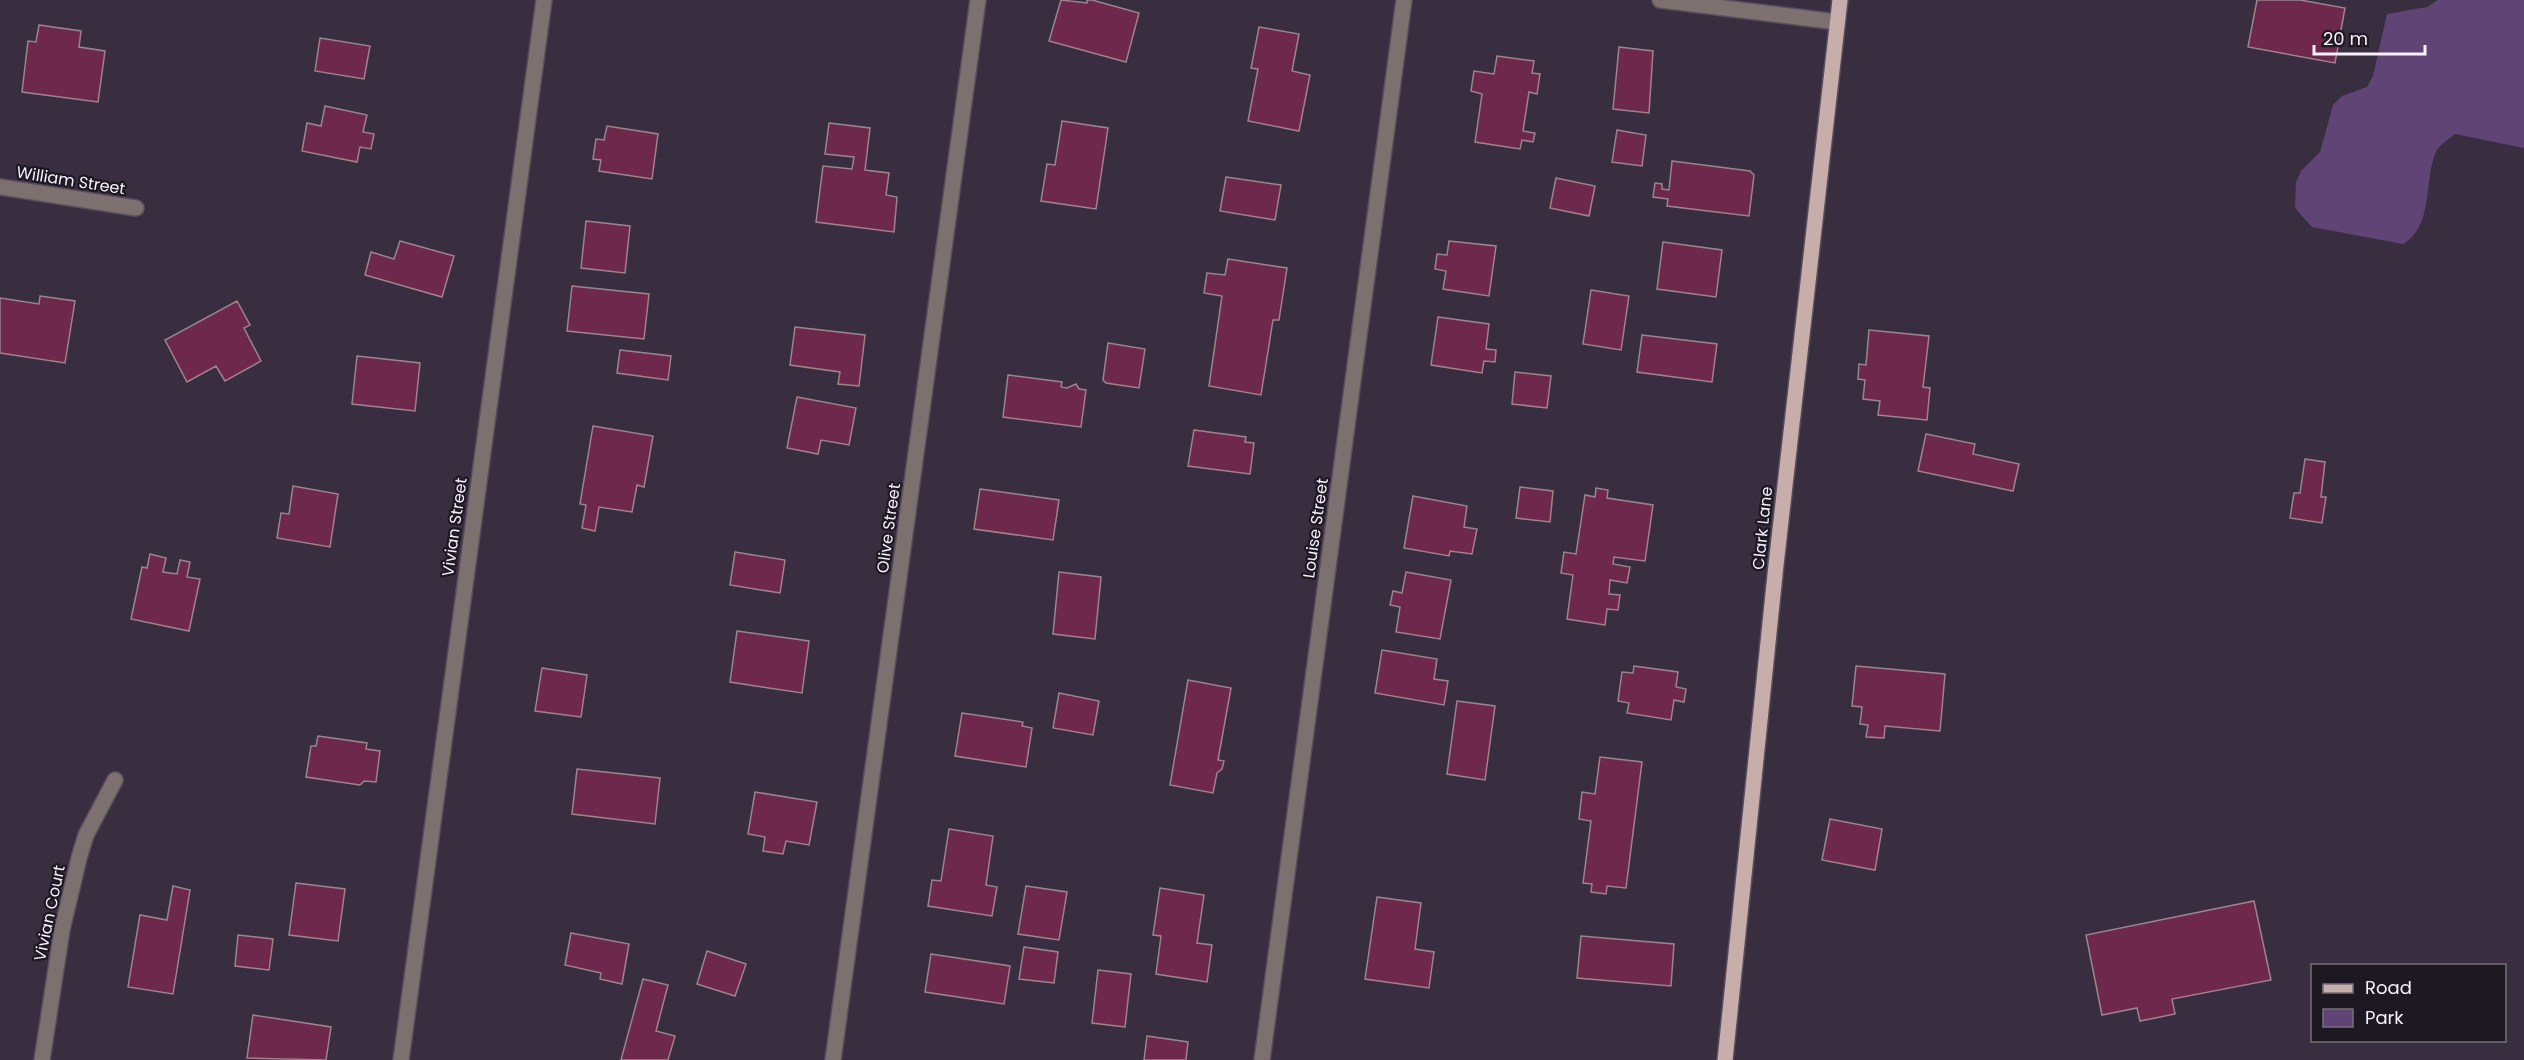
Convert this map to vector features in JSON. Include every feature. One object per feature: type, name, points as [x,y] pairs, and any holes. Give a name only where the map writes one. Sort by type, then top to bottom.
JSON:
[{"type":"main road","name":"Clark Lane","points":[[1725,1060],[1776,565],[1840,0]]},
{"type":"street","name":"Vivian Street","points":[[401,1060],[544,0]]},
{"type":"street","name":"Olive Street","points":[[834,1060],[978,0]]},
{"type":"street","name":"Louise Street","points":[[1262,1060],[1404,0]]},
{"type":"street","points":[[1660,0],[1837,22]]},
{"type":"street","name":"William Street","points":[[0,187],[136,208]]},
{"type":"street","name":"Vivian Court","points":[[42,1060],[62,930],[79,858],[86,835],[115,780]]},
{"type":"green space","points":[[2438,0],[2524,0],[2524,148],[2455,134],[2447,140],[2435,154],[2426,204],[2419,227],[2403,244],[2312,227],[2295,208],[2296,182],[2301,171],[2320,152],[2333,105],[2342,96],[2367,87],[2373,76],[2387,14],[2427,7]]},
{"type":"building","points":[[1061,0],[1087,3],[1087,0],[1092,0],[1139,13],[1126,62],[1049,41]]},
{"type":"building","points":[[2257,0],[2300,0],[2345,8],[2335,63],[2248,47]]},
{"type":"building","points":[[39,25],[81,31],[79,47],[105,51],[98,102],[22,92],[28,41],[36,42]]},
{"type":"building","points":[[1259,27],[1299,34],[1292,71],[1310,75],[1299,131],[1248,121],[1258,69],[1251,68]]},
{"type":"building","points":[[320,38],[370,46],[364,79],[315,71]]},
{"type":"building","points":[[1619,47],[1653,51],[1649,113],[1613,109]]},
{"type":"building","points":[[1497,56],[1534,61],[1532,73],[1540,74],[1537,94],[1529,92],[1523,131],[1535,133],[1533,142],[1522,140],[1520,149],[1475,142],[1482,94],[1471,91],[1474,71],[1494,74]]},
{"type":"building","points":[[325,106],[367,115],[363,132],[374,134],[371,149],[360,147],[357,162],[302,151],[307,123],[321,126]]},
{"type":"building","points":[[1062,121],[1108,128],[1096,209],[1041,201],[1047,164],[1055,165]]},
{"type":"building","points":[[829,123],[870,128],[865,170],[889,173],[886,195],[897,197],[894,232],[816,222],[823,166],[852,169],[854,157],[825,154]]},
{"type":"building","points":[[607,126],[658,134],[652,179],[599,171],[601,160],[593,159],[596,139],[604,140]]},
{"type":"building","points":[[1617,130],[1646,135],[1642,166],[1612,162]]},
{"type":"building","points":[[1672,161],[1750,171],[1754,175],[1749,216],[1667,206],[1668,199],[1653,197],[1655,183],[1662,184],[1662,189],[1669,190]]},
{"type":"building","points":[[1226,177],[1281,185],[1275,220],[1220,211]]},
{"type":"building","points":[[1556,178],[1595,186],[1589,216],[1550,208]]},
{"type":"building","points":[[586,221],[630,226],[625,273],[581,268]]},
{"type":"building","points":[[400,241],[454,256],[442,297],[365,275],[371,252],[394,259]]},
{"type":"building","points":[[1449,241],[1496,246],[1489,296],[1443,289],[1446,271],[1435,269],[1437,254],[1447,255]]},
{"type":"building","points":[[1663,242],[1722,250],[1716,297],[1657,289]]},
{"type":"building","points":[[1228,259],[1287,268],[1279,320],[1273,320],[1261,395],[1209,386],[1222,296],[1204,293],[1207,273],[1225,275]]},
{"type":"building","points":[[572,286],[649,294],[644,339],[567,331]]},
{"type":"building","points":[[1591,290],[1629,296],[1621,350],[1583,344]]},
{"type":"building","points":[[40,296],[75,301],[65,363],[0,353],[0,298],[39,304]]},
{"type":"building","points":[[237,301],[250,325],[244,328],[261,361],[225,381],[216,366],[187,382],[165,340]]},
{"type":"building","points":[[1438,317],[1489,324],[1486,349],[1496,350],[1495,362],[1484,361],[1482,373],[1431,365]]},
{"type":"building","points":[[795,327],[865,335],[859,386],[838,384],[840,372],[790,365]]},
{"type":"building","points":[[1869,330],[1929,336],[1923,387],[1930,388],[1927,420],[1878,415],[1880,401],[1863,399],[1865,380],[1858,379],[1859,364],[1866,365]]},
{"type":"building","points":[[1642,335],[1717,344],[1712,382],[1637,372]]},
{"type":"building","points":[[1108,343],[1145,349],[1139,388],[1106,383],[1103,380]]},
{"type":"building","points":[[620,350],[671,356],[668,380],[617,373]]},
{"type":"building","points":[[357,356],[420,363],[415,411],[352,404]]},
{"type":"building","points":[[1515,372],[1551,376],[1547,408],[1512,404]]},
{"type":"building","points":[[1008,375],[1062,382],[1061,387],[1067,388],[1076,384],[1079,389],[1086,390],[1081,427],[1003,417]]},
{"type":"building","points":[[797,397],[856,408],[849,445],[821,440],[818,454],[787,448]]},
{"type":"building","points":[[593,426],[653,436],[644,487],[637,485],[632,512],[599,507],[595,531],[582,528],[586,505],[580,504]]},
{"type":"building","points":[[1194,430],[1246,437],[1245,442],[1254,443],[1250,474],[1188,466]]},
{"type":"building","points":[[1926,434],[1975,444],[1973,454],[2019,464],[2013,491],[1918,471]]},
{"type":"building","points":[[2305,459],[2325,462],[2321,497],[2326,497],[2322,523],[2290,518],[2294,493],[2300,493]]},
{"type":"building","points":[[293,486],[338,494],[330,547],[277,538],[281,513],[289,514]]},
{"type":"building","points":[[1520,487],[1553,491],[1550,522],[1516,518]]},
{"type":"building","points":[[1596,488],[1608,490],[1607,498],[1653,505],[1645,561],[1614,557],[1613,564],[1630,567],[1627,583],[1610,580],[1609,594],[1620,595],[1618,610],[1607,609],[1605,625],[1567,619],[1573,575],[1561,573],[1564,552],[1576,554],[1585,495],[1595,497]]},
{"type":"building","points":[[980,489],[1059,500],[1053,540],[974,529]]},
{"type":"building","points":[[1413,496],[1467,506],[1464,527],[1477,529],[1472,554],[1450,551],[1449,556],[1404,548]]},
{"type":"building","points":[[735,552],[785,560],[780,593],[730,585]]},
{"type":"building","points":[[150,554],[166,558],[163,572],[177,574],[180,560],[190,562],[187,577],[200,579],[189,631],[131,619],[142,567],[147,568]]},
{"type":"building","points":[[1059,572],[1101,577],[1095,639],[1053,634]]},
{"type":"building","points":[[1406,572],[1451,580],[1440,639],[1396,632],[1400,607],[1390,605],[1393,591],[1402,593]]},
{"type":"building","points":[[737,631],[809,641],[802,693],[730,682]]},
{"type":"building","points":[[1382,650],[1437,659],[1434,679],[1448,681],[1444,705],[1375,693]]},
{"type":"building","points":[[1634,666],[1678,672],[1676,687],[1686,689],[1684,702],[1674,700],[1671,720],[1627,713],[1629,703],[1618,701],[1622,672],[1633,673]]},
{"type":"building","points":[[1856,666],[1945,674],[1940,731],[1885,726],[1884,738],[1866,737],[1868,725],[1860,724],[1862,707],[1852,706]]},
{"type":"building","points":[[542,668],[587,675],[581,717],[535,711]]},
{"type":"building","points":[[1188,680],[1231,688],[1218,760],[1224,761],[1222,769],[1217,773],[1213,793],[1170,785]]},
{"type":"building","points":[[1059,693],[1099,701],[1093,735],[1053,728]]},
{"type":"building","points":[[1457,701],[1495,706],[1485,780],[1447,774]]},
{"type":"building","points":[[962,713],[1023,722],[1022,726],[1032,728],[1026,767],[955,756]]},
{"type":"building","points":[[318,736],[367,743],[366,749],[380,751],[376,782],[364,781],[360,785],[306,777],[311,746],[316,746]]},
{"type":"building","points":[[1600,757],[1642,762],[1626,888],[1607,886],[1606,894],[1591,892],[1592,884],[1583,883],[1591,821],[1579,819],[1582,792],[1595,794]]},
{"type":"building","points":[[577,769],[660,778],[655,824],[572,814]]},
{"type":"building","points":[[755,792],[817,802],[809,845],[786,841],[783,854],[763,851],[765,837],[748,834]]},
{"type":"building","points":[[1830,819],[1882,829],[1875,870],[1822,860]]},
{"type":"building","points":[[949,829],[993,836],[986,885],[997,887],[992,916],[928,906],[932,880],[941,881]]},
{"type":"building","points":[[296,883],[345,889],[338,941],[289,935]]},
{"type":"building","points":[[173,886],[190,890],[173,994],[128,987],[140,915],[167,920]]},
{"type":"building","points":[[1026,886],[1067,892],[1059,940],[1018,934]]},
{"type":"building","points":[[1160,888],[1204,895],[1197,943],[1212,945],[1207,982],[1156,974],[1161,936],[1153,935]]},
{"type":"building","points":[[1377,897],[1421,903],[1415,949],[1434,952],[1429,988],[1365,979]]},
{"type":"building","points":[[2254,901],[2271,980],[2172,999],[2175,1014],[2140,1021],[2137,1008],[2102,1015],[2086,935]]},
{"type":"building","points":[[571,933],[629,944],[622,984],[600,979],[601,973],[565,965]]},
{"type":"building","points":[[238,935],[273,939],[269,970],[235,966]]},
{"type":"building","points":[[1581,936],[1674,944],[1671,986],[1577,978]]},
{"type":"building","points":[[1024,947],[1058,952],[1054,983],[1019,979]]},
{"type":"building","points":[[707,951],[746,964],[735,996],[697,984]]},
{"type":"building","points":[[931,954],[1010,966],[1004,1004],[925,992]]},
{"type":"building","points":[[1098,970],[1131,974],[1125,1027],[1092,1023]]},
{"type":"building","points":[[643,979],[668,985],[656,1031],[675,1036],[668,1060],[621,1060]]},
{"type":"building","points":[[253,1015],[331,1027],[326,1060],[247,1058]]},
{"type":"building","points":[[1147,1036],[1188,1042],[1186,1060],[1144,1060]]}]
